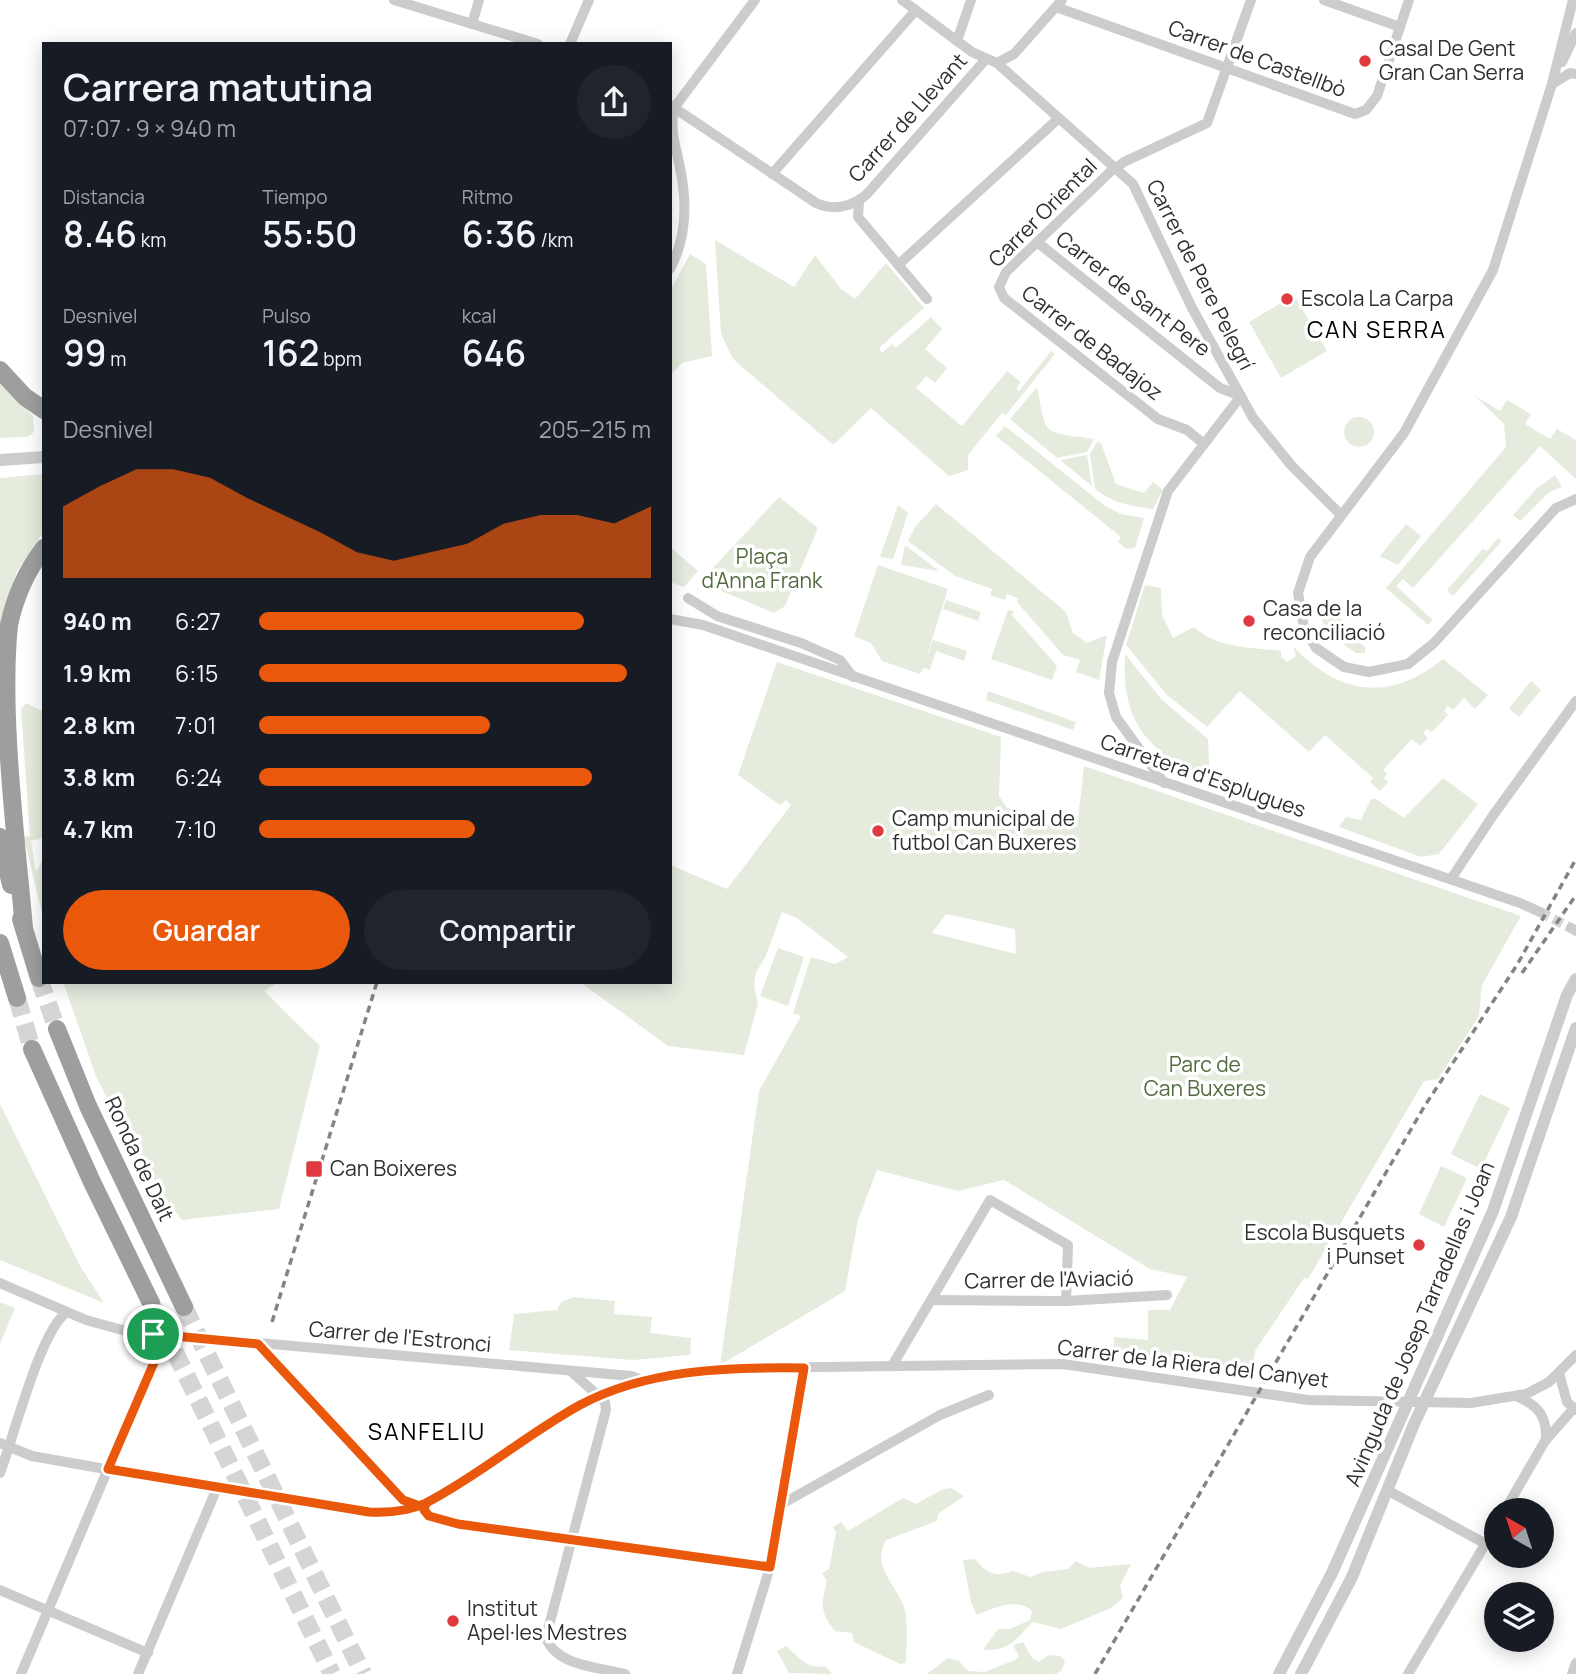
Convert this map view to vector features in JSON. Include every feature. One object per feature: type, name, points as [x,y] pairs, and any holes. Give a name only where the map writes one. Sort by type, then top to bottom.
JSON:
[{"type":"highway","points":[[0,370],[24,397],[42,409]]},
{"type":"highway","points":[[23,928],[9,773],[5,673],[15,605],[29,570],[42,551]]},
{"type":"highway","points":[[0,838],[39,978]]},
{"type":"highway","points":[[0,943],[13,1001],[0,986]]},
{"type":"highway","name":"Ronda de Dalt","points":[[57,1028],[88,1106],[184,1307]]},
{"type":"highway","points":[[33,1053],[151,1303]]},
{"type":"street","points":[[394,0],[531,42]]},
{"type":"street","points":[[471,24],[479,0]]},
{"type":"street","points":[[571,42],[589,0]]},
{"type":"street","points":[[755,0],[672,107],[823,206],[830,208],[859,202],[858,217],[927,299]]},
{"type":"street","name":"Carrer de Pere Pelegrí","points":[[902,0],[957,41],[992,61],[1133,184],[1192,308],[1253,418],[1291,465],[1341,515]]},
{"type":"street","points":[[957,41],[971,0]]},
{"type":"street","name":"Carrer Oriental","points":[[999,287],[1006,272],[1116,168],[1207,123],[1251,0]]},
{"type":"street","points":[[1324,0],[1400,27],[1409,0]]},
{"type":"street","points":[[1573,0],[1552,84],[1493,270],[1404,433],[1341,515],[1304,569],[1298,593],[1301,616],[1310,638],[1333,662],[1359,671],[1381,672],[1408,664],[1424,653],[1556,508],[1576,499]]},
{"type":"street","name":"Carrer de Castellbò","points":[[1059,3],[1356,114],[1366,110],[1377,96],[1400,27]]},
{"type":"street","name":"Carrer de Llevant","points":[[859,202],[992,61],[1014,54],[1059,3]]},
{"type":"street","points":[[772,174],[916,10]]},
{"type":"street","points":[[1552,84],[1576,33]]},
{"type":"street","points":[[1552,84],[1570,73],[1576,74]]},
{"type":"street","points":[[898,265],[1059,118]]},
{"type":"street","points":[[672,132],[681,173],[684,212],[683,236],[672,264]]},
{"type":"street","name":"Carrer de Sant Pere","points":[[1037,243],[1220,388],[1241,396]]},
{"type":"street","name":"Carrer de Badajoz","points":[[999,287],[1004,298],[1158,419],[1187,430],[1204,444]]},
{"type":"street","points":[[1164,783],[1122,729],[1111,702],[1112,662],[1168,491],[1241,396]]},
{"type":"street","points":[[2,460],[42,457]]},
{"type":"street","name":"Carretera d'Esplugues","points":[[689,621],[691,602],[705,611],[840,660],[853,677]]},
{"type":"street","points":[[703,625],[705,611]]},
{"type":"street","name":"Carretera d'Esplugues","points":[[672,619],[703,625],[1451,879],[1539,912]]},
{"type":"street","points":[[1451,879],[1494,814],[1576,701]]},
{"type":"street","name":"Avinguda de Josep Tarradellas i Joan","points":[[1279,1674],[1332,1573],[1493,1211],[1567,995],[1576,979]]},
{"type":"street","name":"Avinguda de Josep Tarradellas i Joan","points":[[1301,1674],[1352,1577],[1425,1402],[1511,1217],[1575,1036]]},
{"type":"street","points":[[892,1366],[990,1200],[1068,1245],[1066,1301]]},
{"type":"street","name":"Carrer de l'Estronci","points":[[0,1283],[110,1327],[153,1334],[631,1376],[641,1380],[750,1368],[804,1368]]},
{"type":"street","name":"Carrer de l'Aviació","points":[[930,1300],[1066,1301],[1167,1295]]},
{"type":"street","points":[[0,1474],[4,1445],[44,1350],[60,1317],[67,1312]]},
{"type":"street","points":[[21,1674],[159,1351],[159,1340],[153,1334]]},
{"type":"street","points":[[258,1344],[403,1500],[423,1505]]},
{"type":"street","points":[[1518,1397],[1540,1387],[1559,1373],[1576,1355]]},
{"type":"street","name":"Carrer de la Riera del Canyet","points":[[804,1368],[1063,1364],[1308,1400],[1471,1403],[1518,1397]]},
{"type":"street","points":[[737,1674],[770,1567],[804,1368]]},
{"type":"street","points":[[573,1373],[600,1397],[606,1410],[546,1637],[550,1648],[561,1657],[625,1674]]},
{"type":"street","points":[[1512,1498],[1545,1441],[1575,1409],[1563,1394],[1559,1373]]},
{"type":"street","points":[[4,1445],[32,1456],[217,1488],[386,1513],[423,1505],[580,1405],[641,1380]]},
{"type":"street","points":[[782,1504],[940,1415],[989,1395]]},
{"type":"street","points":[[1518,1397],[1542,1413],[1547,1424],[1545,1441]]},
{"type":"street","points":[[138,1674],[217,1488]]},
{"type":"street","points":[[1387,1490],[1484,1543]]},
{"type":"street","points":[[423,1505],[425,1513],[442,1521],[770,1567]]},
{"type":"street","points":[[1409,1674],[1484,1547]]},
{"type":"street","points":[[0,1590],[148,1653]]},
{"type":"street","points":[[1572,1674],[1576,1663]]},
{"type":"green space","points":[[715,240],[794,287],[815,255],[841,289],[855,299],[886,263],[924,308],[879,348],[882,353],[892,344],[896,348],[931,317],[942,329],[925,349],[947,368],[935,383],[926,376],[916,388],[962,426],[1007,371],[1021,382],[1016,389],[1019,391],[1051,351],[1055,354],[1006,415],[1002,413],[968,455],[968,470],[949,476],[871,408],[833,445],[733,359],[721,334]]},
{"type":"green space","points":[[690,254],[706,264],[712,356],[682,363],[672,373],[672,287]]},
{"type":"green space","points":[[1294,295],[1327,351],[1281,378],[1249,322]]},
{"type":"green space","points":[[0,380],[33,416],[34,432],[27,437],[0,438]]},
{"type":"green space","points":[[1037,387],[1043,416],[1050,430],[1094,439],[1087,452],[1057,458],[1010,419]]},
{"type":"green space","points":[[1475,396],[1500,411],[1507,400],[1531,414],[1525,424],[1550,439],[1557,429],[1576,440],[1576,479],[1540,446],[1413,588],[1403,579],[1396,586],[1433,620],[1428,625],[1386,588],[1506,447],[1504,424]]},
{"type":"green space","points":[[1359,417],[1370,421],[1374,432],[1370,443],[1359,447],[1348,443],[1344,432],[1348,421]]},
{"type":"green space","points":[[1005,426],[1105,506],[1121,514],[1144,518],[1135,548],[1126,549],[1118,542],[1121,537],[996,436]]},
{"type":"green space","points":[[1097,442],[1101,443],[1116,484],[1144,493],[1153,482],[1163,490],[1153,509],[1122,503],[1095,489],[1090,454]]},
{"type":"green space","points":[[1087,455],[1092,486],[1060,460]]},
{"type":"green space","points":[[42,474],[42,534],[17,571],[5,607],[0,638],[0,478]]},
{"type":"green space","points":[[1555,475],[1562,487],[1548,493],[1520,521],[1513,515],[1536,489]]},
{"type":"green space","name":"Plaça d'Anna Frank","points":[[779,497],[818,528],[785,606],[774,613],[700,582]]},
{"type":"green space","points":[[936,504],[1066,612],[1073,633],[1087,643],[1107,635],[1099,680],[1076,672],[1080,660],[1063,655],[1017,602],[1018,598],[1007,594],[1005,600],[990,595],[992,589],[955,576],[908,541],[915,527]]},
{"type":"green space","points":[[898,505],[908,513],[893,559],[880,557]]},
{"type":"green space","points":[[1406,524],[1421,536],[1398,565],[1380,556]]},
{"type":"green space","points":[[1498,538],[1502,541],[1453,596],[1447,590],[1483,549],[1487,551]]},
{"type":"green space","points":[[905,545],[939,571],[901,565]]},
{"type":"green space","points":[[672,549],[698,571],[684,587],[672,583]]},
{"type":"green space","points":[[878,565],[948,589],[924,665],[933,640],[967,651],[964,661],[936,651],[930,670],[923,668],[920,674],[882,661],[871,643],[854,636]]},
{"type":"green space","points":[[1145,585],[1161,588],[1162,615],[1173,638],[1194,627],[1224,643],[1281,651],[1281,657],[1287,662],[1296,656],[1293,646],[1329,675],[1366,687],[1385,687],[1404,682],[1443,659],[1488,695],[1475,709],[1464,698],[1453,710],[1448,706],[1444,711],[1448,715],[1432,732],[1427,729],[1423,733],[1428,738],[1420,746],[1412,739],[1383,770],[1387,774],[1384,778],[1388,782],[1380,791],[1370,782],[1373,778],[1325,735],[1309,752],[1240,691],[1207,727],[1167,695],[1126,645]]},
{"type":"green space","points":[[946,600],[981,612],[978,621],[943,609]]},
{"type":"green space","points":[[1328,608],[1346,623],[1329,634],[1321,618]]},
{"type":"green space","points":[[1008,610],[1014,611],[1012,615],[1057,666],[1052,680],[991,659]]},
{"type":"green space","points":[[1344,629],[1365,647],[1365,653],[1356,653],[1332,636]]},
{"type":"green space","points":[[1125,654],[1162,700],[1208,739],[1209,766],[1197,779],[1163,753],[1140,728],[1127,697]]},
{"type":"green space","name":"Parc de Can Buxeres","points":[[777,662],[1001,737],[999,796],[1007,808],[1027,811],[1026,820],[1077,827],[1084,766],[1521,916],[1482,985],[1479,1016],[1438,1079],[1424,1081],[1308,1279],[1304,1278],[1255,1351],[1253,1369],[1242,1374],[1114,1353],[1114,1337],[1148,1340],[1148,1310],[1170,1310],[1187,1277],[1150,1269],[1004,1180],[958,1191],[877,1170],[858,1220],[845,1291],[720,1365],[759,1091],[801,1016],[793,1013],[811,957],[835,964],[848,957],[797,918],[782,912],[765,958],[756,972],[754,987],[758,1003],[744,1055],[668,1046],[583,984],[672,984],[672,866],[727,889],[791,805],[786,800],[780,805],[738,775]],"holes":[[[946,914],[1015,929],[1016,954],[932,933]]]},
{"type":"green space","points":[[1531,681],[1541,690],[1519,717],[1509,708]]},
{"type":"green space","points":[[988,691],[1076,722],[1073,730],[986,700]]},
{"type":"green space","points":[[26,703],[42,711],[42,838],[31,841],[36,872],[42,861],[42,914],[24,837],[30,836],[21,709]]},
{"type":"green space","points":[[1443,778],[1478,804],[1439,854],[1421,857],[1339,827],[1346,817],[1361,820],[1371,799],[1376,799],[1404,818]]},
{"type":"green space","points":[[778,948],[804,957],[788,1006],[760,996]]},
{"type":"green space","points":[[64,984],[275,984],[264,991],[320,1046],[279,1209],[182,1220],[138,1162],[96,1076]]},
{"type":"green space","points":[[1480,1094],[1510,1108],[1481,1169],[1451,1154]]},
{"type":"green space","points":[[0,1104],[80,1266],[104,1303],[0,1260]]},
{"type":"green space","points":[[1441,1166],[1467,1178],[1444,1227],[1419,1214]]},
{"type":"green space","points":[[573,1297],[615,1301],[614,1314],[652,1317],[650,1333],[691,1338],[690,1355],[633,1360],[509,1350],[514,1314],[557,1310],[561,1302]]},
{"type":"green space","points":[[0,1302],[15,1308],[0,1344]]},
{"type":"green space","points":[[951,1488],[964,1496],[938,1514],[937,1521],[886,1540],[882,1550],[881,1558],[886,1575],[906,1613],[906,1663],[900,1664],[854,1642],[852,1633],[835,1631],[824,1613],[827,1581],[822,1573],[829,1569],[836,1532],[833,1527],[841,1522],[848,1531],[903,1498],[916,1504],[943,1489]]},
{"type":"green space","points":[[975,1559],[992,1573],[1013,1571],[1030,1577],[1043,1572],[1068,1569],[1076,1561],[1089,1568],[1131,1564],[1120,1586],[1123,1598],[1111,1608],[1061,1629],[1033,1622],[1007,1646],[983,1650],[998,1629],[1010,1629],[1030,1620],[1032,1611],[1012,1604],[977,1615],[971,1602],[963,1560]]},
{"type":"green space","points":[[1023,1642],[1032,1658],[1039,1662],[1048,1655],[1061,1656],[1065,1662],[1061,1671],[1055,1674],[927,1674],[948,1658],[959,1661],[968,1671],[984,1672],[1015,1660],[1019,1656],[1013,1645]]},
{"type":"green space","points":[[786,1646],[803,1661],[813,1666],[825,1666],[832,1674],[789,1673],[777,1651]]},
{"type":"tunnel","points":[[1540,912],[1571,928]]},
{"type":"tunnel","points":[[39,978],[57,1029]]},
{"type":"tunnel","points":[[17,998],[32,1049]]},
{"type":"tunnel","points":[[151,1303],[332,1674]]},
{"type":"tunnel","points":[[184,1307],[363,1674]]},
{"type":"railway","points":[[1095,1674],[1424,1107],[1517,965],[1576,859]]},
{"type":"railway","points":[[1522,973],[1576,895]]},
{"type":"railway","points":[[272,1322],[376,984]]},
{"type":"place","name":"Casal De Gent Gran Can Serra","points":[[1365,61]]},
{"type":"place","name":"Escola La Carpa","points":[[1287,299]]},
{"type":"place","name":"Casa de la reconciliació","points":[[1249,621]]},
{"type":"place","name":"Camp municipal de futbol Can Buxeres","points":[[878,831]]},
{"type":"place","name":"Can Boixeres","points":[[314,1169]]},
{"type":"place","name":"Escola Busquets i Punset","points":[[1419,1245]]},
{"type":"place","name":"Institut Apel·les Mestres","points":[[453,1621]]},
{"type":"district","name":"CAN SERRA","points":[[1377,330]]},
{"type":"district","name":"SANFELIU","points":[[427,1432]]},
{"type":"route","points":[[153,1334],[159,1340],[159,1351],[108,1469],[229,1491],[386,1513],[420,1506],[426,1503],[435,1499],[580,1405],[635,1385],[641,1380],[750,1368],[804,1368],[770,1567],[442,1521],[425,1513],[426,1503],[420,1506],[403,1500],[258,1344],[153,1334]]}]
